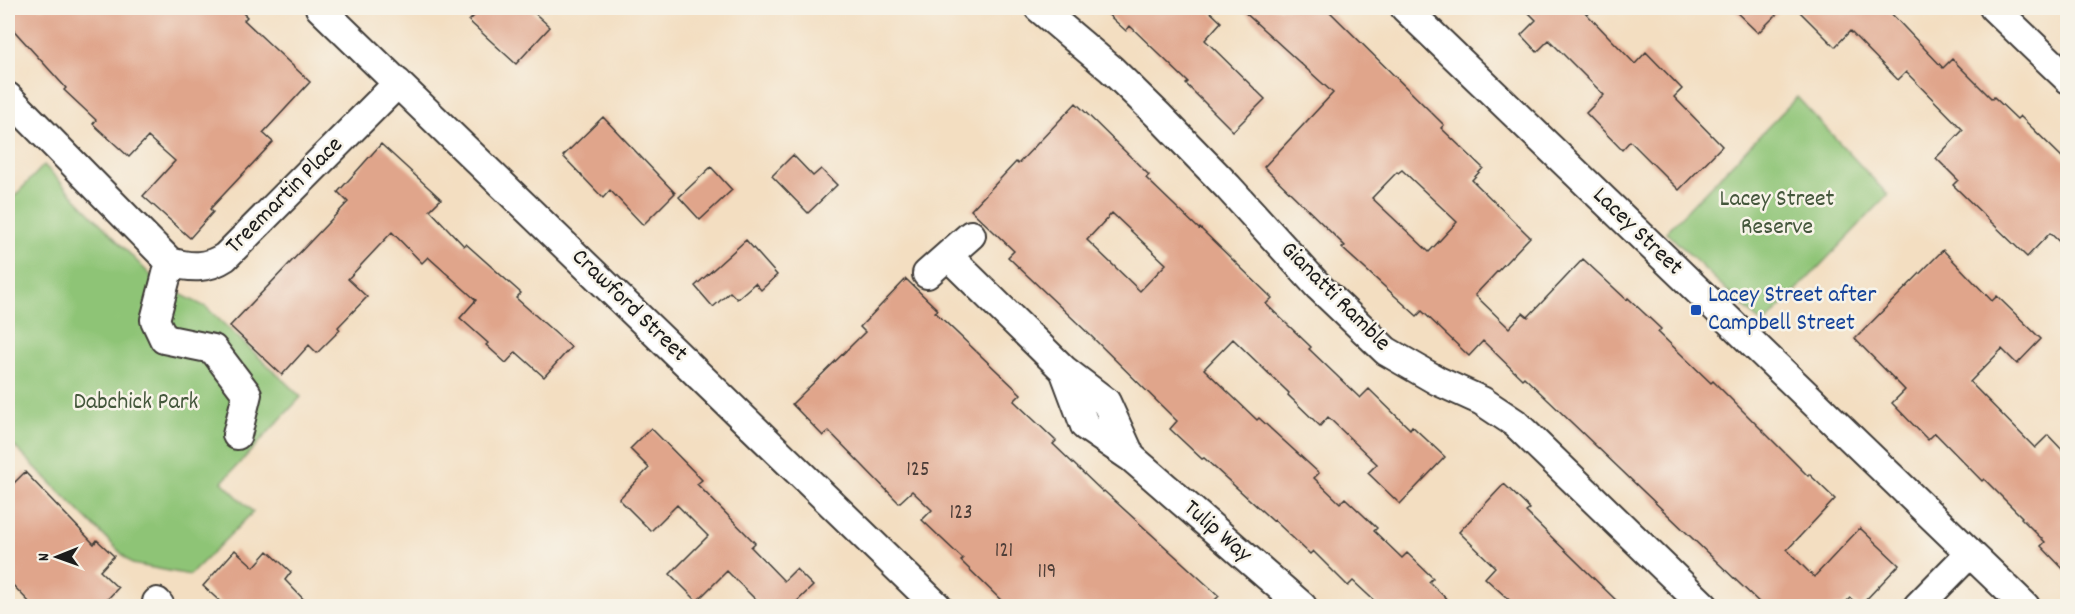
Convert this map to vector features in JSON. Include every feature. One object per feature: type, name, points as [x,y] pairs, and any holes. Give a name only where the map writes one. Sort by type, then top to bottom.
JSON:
[{"type":"street","name":"Crawford Street","points":[[320,8],[937,606]]},
{"type":"street","name":"Gianatti Ramble","points":[[1039,8],[1111,69],[1159,116],[1320,286],[1386,351],[1438,381],[1482,401],[1515,423],[1704,606]]},
{"type":"street","name":"Lacey Street","points":[[1405,8],[2025,606]]},
{"type":"street","points":[[1994,8],[2067,79]]},
{"type":"street","name":"Treemartin Place","points":[[170,262],[186,267],[203,266],[214,264],[225,257],[398,83]]},
{"type":"street","points":[[8,97],[170,262],[155,320],[164,339],[213,350],[247,394],[237,435]]},
{"type":"street","name":"Tulip Way","points":[[970,235],[938,265],[1064,370],[1085,426],[1132,458],[1302,606]]},
{"type":"street","points":[[1918,606],[1970,553]]},
{"type":"green space","name":"Lacey Street Reserve","points":[[1797,97],[1888,195],[1763,325],[1666,232]]},
{"type":"green space","name":"Dabchick Park","points":[[44,165],[158,283],[206,307],[301,397],[222,482],[253,512],[190,575],[132,564],[8,440],[8,203]]},
{"type":"building","points":[[8,8],[238,8],[247,17],[244,20],[310,82],[263,133],[273,142],[210,209],[213,212],[190,238],[143,196],[175,161],[148,137],[129,157],[93,124],[96,120],[64,90],[66,88],[8,24]]},
{"type":"building","points":[[482,8],[529,8],[550,27],[516,64],[469,21]]},
{"type":"building","points":[[1101,8],[1206,8],[1221,22],[1205,40],[1265,99],[1233,131],[1186,84],[1188,82],[1130,26],[1126,31]]},
{"type":"building","points":[[1240,8],[1326,8],[1444,125],[1441,128],[1483,168],[1472,180],[1530,237],[1475,295],[1509,328],[1523,313],[1528,317],[1583,259],[1661,329],[1658,332],[1711,383],[1713,381],[1808,476],[1809,474],[1835,499],[1787,550],[1814,577],[1860,528],[1899,565],[1860,606],[1850,598],[1842,606],[1763,606],[1524,377],[1522,379],[1483,341],[1469,356],[1422,311],[1417,316],[1342,248],[1345,246],[1264,167],[1333,93]],"holes":[[[1402,170],[1457,222],[1429,252],[1372,198],[1397,172]]]},
{"type":"building","points":[[1524,8],[1581,8],[1635,64],[1646,52],[1682,89],[1674,97],[1722,146],[1679,190],[1630,141],[1622,150],[1586,113],[1604,95],[1549,40],[1537,52],[1521,35],[1536,20]]},
{"type":"building","points":[[1732,8],[1783,8],[1758,33]]},
{"type":"building","points":[[1796,8],[1886,8],[1943,68],[1952,59],[1992,99],[1994,97],[2017,119],[2020,116],[2067,162],[2067,249],[2050,233],[2027,257],[1953,185],[1958,180],[1936,158],[1963,130],[1906,72],[1898,80],[1850,31],[1835,47]]},
{"type":"building","points":[[1076,103],[1149,175],[1146,178],[1272,298],[1266,304],[1360,398],[1369,389],[1410,429],[1412,426],[1445,457],[1400,504],[1368,473],[1377,464],[1328,417],[1320,426],[1233,339],[1204,369],[1257,420],[1259,418],[1319,473],[1314,478],[1340,503],[1345,498],[1377,528],[1374,531],[1402,558],[1407,553],[1433,578],[1429,582],[1454,606],[1380,606],[1353,581],[1348,586],[1313,551],[1310,554],[1170,429],[1177,421],[1008,257],[1014,251],[971,210],[1016,162],[1018,164]],"holes":[[[1112,213],[1166,264],[1140,291],[1087,240]]]},
{"type":"building","points":[[603,117],[675,193],[643,225],[610,190],[603,198],[563,156]]},
{"type":"building","points":[[381,144],[441,199],[430,210],[464,246],[466,244],[521,293],[516,298],[571,347],[544,377],[516,352],[506,363],[486,345],[488,343],[460,318],[476,300],[428,257],[422,263],[392,232],[348,279],[367,297],[338,327],[340,330],[317,353],[309,345],[282,375],[230,326],[348,202],[338,192]]},
{"type":"building","points":[[793,155],[813,176],[821,169],[837,185],[808,213],[772,176]]},
{"type":"building","points":[[711,167],[732,190],[700,220],[679,197]]},
{"type":"building","points":[[746,240],[777,275],[761,290],[755,283],[737,299],[730,292],[713,307],[695,286]]},
{"type":"building","points":[[1943,250],[1992,301],[1997,296],[2041,339],[2017,364],[2002,349],[1970,382],[2035,448],[2048,435],[2067,455],[2067,573],[2041,546],[2045,542],[1984,479],[1982,481],[1935,433],[1928,440],[1892,403],[1905,390],[1855,339]]},
{"type":"building","points":[[906,279],[938,310],[935,312],[1021,394],[1014,401],[1056,441],[1053,444],[1219,596],[1209,606],[1007,606],[922,520],[932,510],[912,491],[899,503],[829,431],[823,436],[792,404],[865,332],[860,327]]},
{"type":"building","points":[[651,428],[702,480],[697,484],[755,543],[751,547],[784,581],[796,569],[813,586],[792,606],[762,606],[727,571],[697,601],[670,574],[708,536],[677,505],[651,531],[619,499],[649,468],[630,449]]},
{"type":"building","points":[[25,472],[94,544],[97,540],[114,556],[100,571],[118,588],[101,606],[33,606],[8,580],[8,489]]},
{"type":"building","points":[[1504,484],[1530,509],[1526,512],[1622,606],[1516,606],[1485,578],[1495,567],[1459,532]]},
{"type":"building","points":[[235,550],[254,567],[268,551],[291,572],[285,580],[310,606],[225,606],[203,586]]},
{"type":"place","name":"Lacey Street after Campbell Street","points":[[1696,310]]}]
